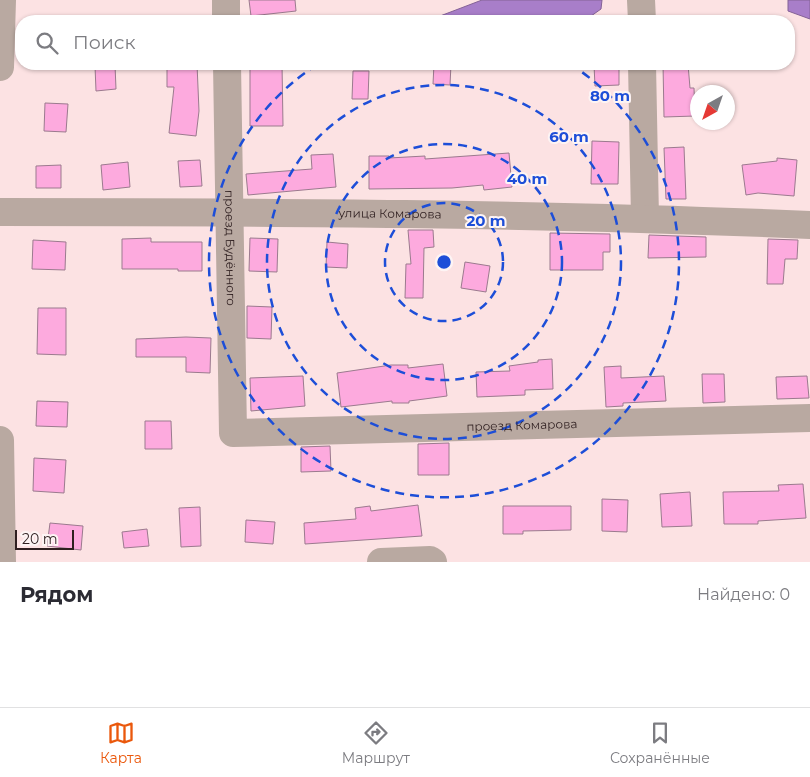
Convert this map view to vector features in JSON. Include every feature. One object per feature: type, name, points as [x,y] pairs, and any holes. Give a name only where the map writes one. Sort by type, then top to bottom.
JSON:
[{"type":"street","points":[[0,67],[2,0]]},
{"type":"street","points":[[226,0],[226,15]]},
{"type":"street","points":[[641,0],[642,15]]},
{"type":"street","name":"проезд Будённого","points":[[227,70],[233,433]]},
{"type":"street","points":[[642,70],[645,218]]},
{"type":"street","name":"улица Комарова","points":[[0,212],[229,212],[645,218],[810,225]]},
{"type":"street","name":"проезд Комарова","points":[[233,433],[810,418]]},
{"type":"street","points":[[0,440],[2,562]]},
{"type":"street","points":[[381,562],[430,560],[432,562]]},
{"type":"shaded area","points":[[482,0],[602,0],[601,9],[592,15],[443,15]]},
{"type":"shaded area","points":[[788,0],[810,0],[810,19],[788,11]]},
{"type":"building","points":[[249,0],[295,0],[296,11],[251,15]]},
{"type":"building","points":[[95,70],[115,70],[116,89],[96,91]]},
{"type":"building","points":[[167,70],[197,70],[199,111],[196,136],[169,133],[174,87],[167,87]]},
{"type":"building","points":[[250,70],[282,70],[283,126],[250,126]]},
{"type":"building","points":[[434,70],[451,70],[450,85],[433,84]]},
{"type":"building","points":[[594,70],[619,70],[619,85],[595,86]]},
{"type":"building","points":[[663,70],[688,70],[690,116],[664,117]]},
{"type":"building","points":[[353,71],[369,71],[368,99],[352,99]]},
{"type":"building","points":[[45,103],[68,104],[66,132],[44,131]]},
{"type":"building","points":[[592,141],[619,142],[618,184],[591,184]]},
{"type":"building","points":[[684,147],[686,199],[666,199],[664,148]]},
{"type":"building","points":[[509,153],[512,187],[484,190],[483,185],[452,188],[369,189],[369,156],[389,156],[389,158],[425,156],[425,159]]},
{"type":"building","points":[[333,154],[336,187],[248,195],[246,174],[312,169],[311,155]]},
{"type":"building","points":[[777,158],[797,160],[794,196],[758,193],[746,195],[742,165],[777,161]]},
{"type":"building","points":[[200,160],[202,186],[180,187],[178,161]]},
{"type":"building","points":[[128,162],[130,187],[103,190],[101,165]]},
{"type":"building","points":[[61,165],[61,188],[36,188],[36,166]]},
{"type":"building","points":[[408,230],[433,230],[434,247],[424,248],[423,298],[405,298],[406,264],[411,264]]},
{"type":"building","points":[[550,233],[610,234],[610,252],[603,252],[603,270],[550,270]]},
{"type":"building","points":[[649,235],[706,237],[706,257],[648,258]]},
{"type":"building","points":[[151,238],[151,242],[202,242],[202,271],[122,269],[122,239]]},
{"type":"building","points":[[250,238],[278,239],[277,272],[249,271]]},
{"type":"building","points":[[768,239],[798,240],[797,259],[785,259],[783,284],[767,284]]},
{"type":"building","points":[[33,240],[66,242],[65,270],[32,269]]},
{"type":"building","points":[[327,242],[348,244],[347,268],[326,267]]},
{"type":"building","points":[[465,262],[490,266],[486,292],[461,288]]},
{"type":"building","points":[[247,306],[272,307],[271,339],[247,338]]},
{"type":"building","points":[[38,308],[66,308],[66,355],[37,354]]},
{"type":"building","points":[[211,338],[210,373],[186,372],[186,357],[136,357],[136,339]]},
{"type":"building","points":[[552,359],[553,389],[525,390],[525,395],[477,397],[476,372],[510,371],[509,366]]},
{"type":"building","points":[[443,364],[447,396],[409,401],[409,403],[392,403],[392,401],[341,407],[337,373],[391,365],[408,365],[408,368]]},
{"type":"building","points":[[621,366],[621,378],[664,376],[666,401],[623,403],[623,406],[606,407],[604,367]]},
{"type":"building","points":[[702,374],[724,374],[725,402],[703,403]]},
{"type":"building","points":[[303,376],[305,406],[251,411],[250,378]]},
{"type":"building","points":[[807,376],[809,398],[777,399],[776,377]]},
{"type":"building","points":[[37,401],[68,402],[67,427],[36,426]]},
{"type":"building","points":[[145,421],[171,421],[172,449],[145,449]]},
{"type":"building","points":[[449,443],[449,475],[418,475],[418,444]]},
{"type":"building","points":[[330,446],[331,471],[301,472],[301,447]]},
{"type":"building","points":[[34,458],[66,460],[64,493],[33,491]]},
{"type":"building","points":[[803,484],[806,518],[758,521],[758,524],[724,524],[723,492],[779,491],[778,485]]},
{"type":"building","points":[[690,492],[692,526],[662,527],[660,494]]},
{"type":"building","points":[[602,499],[628,500],[627,532],[602,531]]},
{"type":"building","points":[[418,505],[422,536],[305,544],[304,523],[356,519],[355,508],[370,506],[371,511]]},
{"type":"building","points":[[503,506],[571,506],[571,530],[523,531],[523,534],[503,534]]},
{"type":"building","points":[[200,507],[201,546],[181,547],[179,508]]},
{"type":"building","points":[[246,520],[275,522],[273,544],[245,542]]},
{"type":"building","points":[[50,523],[83,526],[81,550],[47,546]]},
{"type":"building","points":[[147,529],[149,546],[124,548],[122,532]]}]
